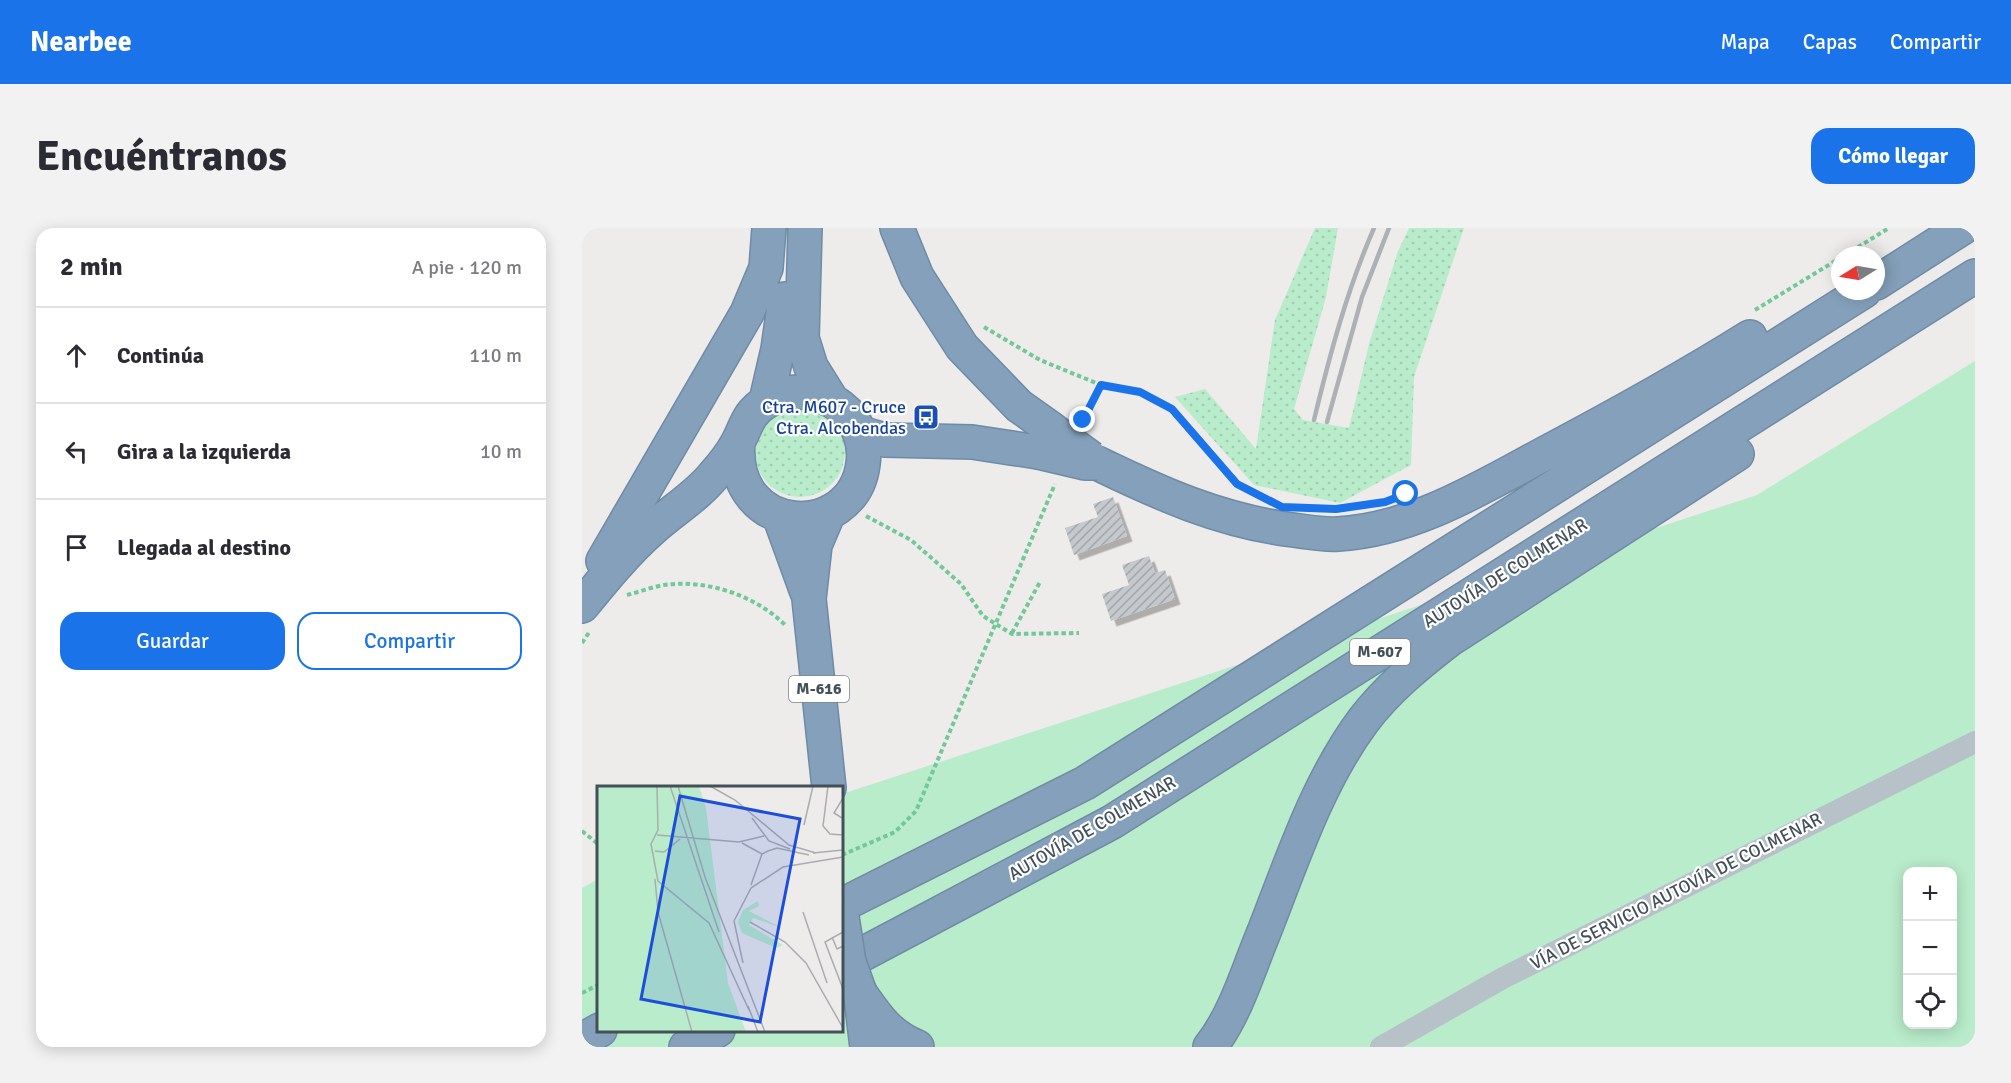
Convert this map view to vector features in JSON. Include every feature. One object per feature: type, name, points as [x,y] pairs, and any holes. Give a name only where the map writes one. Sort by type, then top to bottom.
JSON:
[{"type":"highway","points":[[586,610],[747,313],[766,268],[769,228]]},
{"type":"highway","points":[[766,401],[778,349],[785,299],[788,228]]},
{"type":"highway","name":"M-616","points":[[805,228],[802,338],[811,367],[831,399]]},
{"type":"highway","points":[[897,228],[917,277],[962,347],[1018,406],[1044,440]]},
{"type":"highway","points":[[1885,263],[1952,235]]},
{"type":"highway","points":[[1885,277],[1952,235]]},
{"type":"highway","name":"AUTOVÍA DE COLMENAR","points":[[843,964],[1112,822],[1975,276]]},
{"type":"highway","points":[[860,434],[885,440],[972,442],[1044,440],[1162,494],[1241,521],[1329,533],[1376,529],[1440,507],[1574,438],[1758,321],[1831,284]]},
{"type":"highway","name":"M-607","points":[[843,904],[1085,783],[1850,300]]},
{"type":"highway","points":[[1209,1047],[1234,1006],[1288,869],[1329,776],[1346,745],[1387,693],[1449,640],[1773,431],[1908,320]]},
{"type":"highway","name":"M-616","points":[[809,600],[779,516],[759,504],[747,490],[738,468],[738,441],[744,424],[754,411],[766,401],[779,395],[799,391],[816,393],[831,399],[847,411],[860,434],[864,452],[860,477],[851,494],[836,508],[815,545],[809,600],[829,783]]},
{"type":"highway","points":[[586,610],[644,536],[713,476],[738,441]]},
{"type":"highway","points":[[779,516],[797,519],[814,518],[836,508]]},
{"type":"highway","points":[[843,923],[849,962],[860,993],[867,1047]]},
{"type":"highway","points":[[860,993],[883,1026],[910,1044]]},
{"type":"highway","points":[[582,1040],[597,1032]]},
{"type":"highway","points":[[686,1047],[714,1032]]},
{"type":"street","name":"VÍA DE SERVICIO AUTOVÍA DE COLMENAR","points":[[1381,1047],[1503,978],[1975,742]]},
{"type":"path","points":[[1860,246],[1889,228]]},
{"type":"path","points":[[1758,321],[1831,265]]},
{"type":"path","points":[[980,323],[987,330],[1040,360],[1101,385],[1140,392],[1172,409],[1237,484],[1264,498]]},
{"type":"path","points":[[1083,420],[1101,385]]},
{"type":"path","points":[[843,855],[895,832],[916,811],[1050,496]]},
{"type":"path","points":[[836,508],[911,540],[962,584],[983,616],[1012,634],[1079,633]]},
{"type":"path","points":[[1012,634],[1040,582]]},
{"type":"path","points":[[620,601],[628,595],[664,585],[704,586],[741,595],[772,612],[787,626]]},
{"type":"path","points":[[582,643],[586,610]]},
{"type":"path","points":[[582,831],[597,843]]},
{"type":"path","points":[[582,993],[597,986]]},
{"type":"green space","points":[[1315,228],[1338,228],[1326,297],[1294,409],[1303,420],[1349,428],[1369,344],[1398,251],[1409,228],[1464,228],[1414,377],[1411,465],[1340,503],[1254,485],[1175,397],[1205,389],[1256,449],[1275,320]]},
{"type":"green space","points":[[1975,361],[1975,1047],[582,1047],[582,888],[597,880],[597,1032],[843,1032],[843,794],[1757,495]]},
{"type":"green space","points":[[800,407],[817,411],[832,420],[841,435],[845,452],[841,469],[832,484],[817,493],[800,497],[783,493],[768,484],[759,469],[755,452],[759,435],[768,420],[783,411]]},
{"type":"building","points":[[1113,497],[1127,536],[1074,555],[1065,528],[1098,517],[1093,504]]},
{"type":"building","points":[[1149,556],[1155,573],[1165,570],[1175,599],[1111,621],[1102,594],[1129,585],[1122,565]]},
{"type":"railway","points":[[1314,420],[1340,322],[1355,275],[1374,228]]},
{"type":"railway","points":[[1327,422],[1362,297],[1389,228]]},
{"type":"place","name":"Ctra. M607 - Cruce Ctra. Alcobendas","points":[[926,417]]},
{"type":"route","points":[[1083,420],[1101,385],[1140,392],[1172,409],[1237,484],[1282,507],[1336,509],[1385,502],[1406,494]]}]
